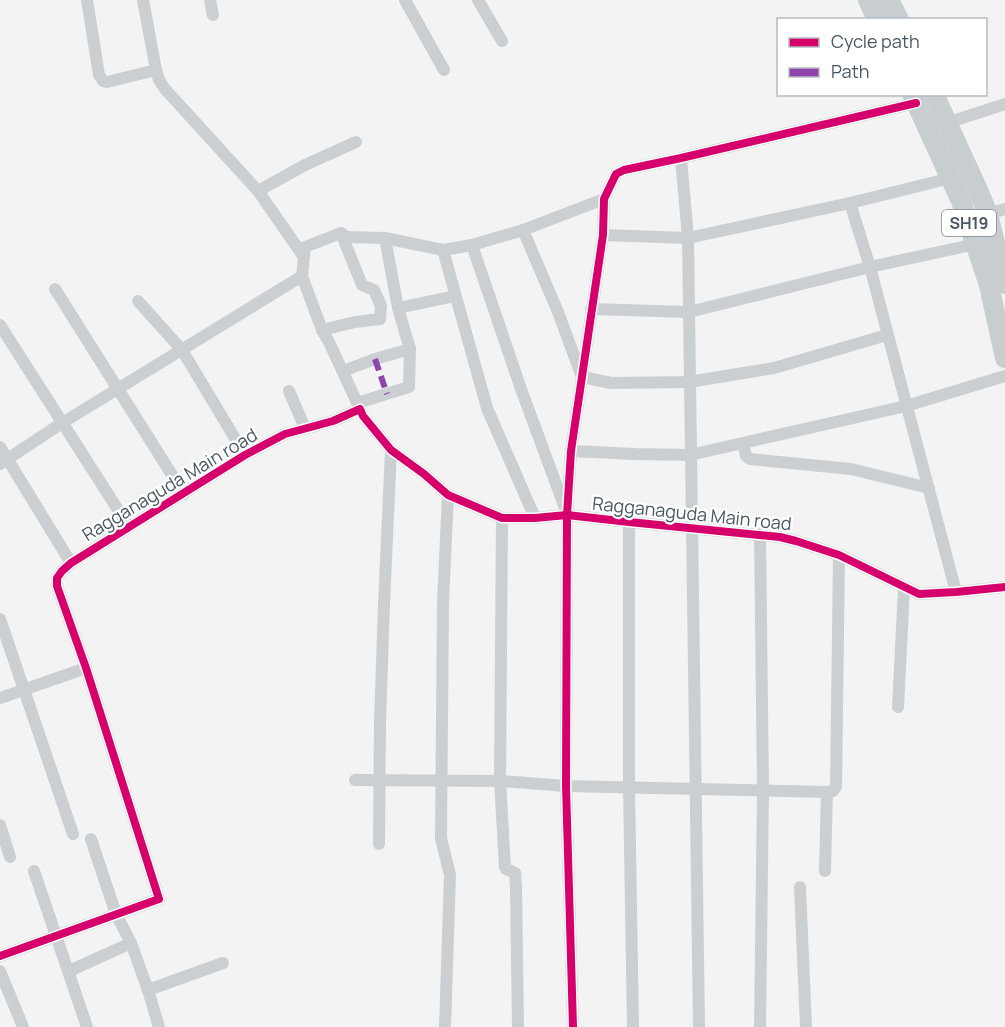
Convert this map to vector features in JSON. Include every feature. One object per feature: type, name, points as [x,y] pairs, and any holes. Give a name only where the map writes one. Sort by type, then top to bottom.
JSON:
[{"type":"main road","points":[[868,0],[876,18]]},
{"type":"main road","points":[[889,0],[898,18]]},
{"type":"main road","name":"SH19","points":[[921,97],[947,123],[997,212],[1005,284]]},
{"type":"main road","name":"SH19","points":[[921,97],[976,244],[1005,358]]},
{"type":"street","points":[[87,0],[101,79],[107,82],[156,70]]},
{"type":"street","points":[[143,0],[159,80],[258,191],[304,257]]},
{"type":"street","points":[[210,0],[213,15]]},
{"type":"street","points":[[405,0],[444,70]]},
{"type":"street","points":[[478,0],[502,42]]},
{"type":"street","points":[[573,1027],[566,786],[567,515],[571,451],[603,235],[604,199],[616,174],[624,170],[681,158],[921,97]]},
{"type":"street","points":[[947,123],[1005,104]]},
{"type":"street","points":[[258,191],[305,165],[356,142]]},
{"type":"street","points":[[681,158],[687,238],[699,1027]]},
{"type":"street","points":[[603,235],[687,238],[850,203],[951,178]]},
{"type":"street","points":[[341,233],[347,237],[385,238],[443,250],[472,245],[523,230],[604,199]]},
{"type":"street","points":[[850,203],[870,267],[956,592]]},
{"type":"street","points":[[523,230],[558,312],[582,377]]},
{"type":"street","points":[[341,233],[305,247],[302,276],[322,330],[358,406],[409,387],[410,349],[398,308],[385,238]]},
{"type":"street","points":[[322,330],[356,322],[380,320],[381,306],[374,290],[362,285],[341,233]]},
{"type":"street","points":[[591,309],[688,312],[870,267],[976,244]]},
{"type":"street","points":[[472,245],[567,515]]},
{"type":"street","points":[[443,250],[487,408],[535,518]]},
{"type":"street","points":[[4,461],[302,276]]},
{"type":"street","points":[[55,289],[183,494]]},
{"type":"street","points":[[398,308],[455,296]]},
{"type":"street","points":[[138,301],[182,350],[245,455]]},
{"type":"street","points":[[0,326],[129,527]]},
{"type":"street","points":[[582,377],[611,383],[689,382],[774,368],[887,336]]},
{"type":"street","points":[[343,371],[410,349]]},
{"type":"street","points":[[571,451],[690,455],[906,406],[1005,376]]},
{"type":"street","points":[[289,391],[305,428]]},
{"type":"street","name":"Ragganaguda Main road","points":[[86,668],[57,586],[57,578],[62,571],[71,563],[245,455],[285,434],[333,421],[358,406],[363,416],[391,450],[424,474],[447,495],[502,518],[567,515],[760,534],[796,541],[839,555],[919,594],[1005,587]]},
{"type":"street","points":[[743,443],[746,456],[750,459],[851,469],[929,488]]},
{"type":"street","points":[[0,447],[4,461],[71,563]]},
{"type":"street","points":[[379,844],[380,722],[391,450]]},
{"type":"street","points":[[445,1027],[450,875],[441,845],[441,780],[447,495]]},
{"type":"street","points":[[502,518],[500,781],[505,867],[515,873],[516,881],[518,1027]]},
{"type":"street","points":[[628,522],[633,1027]]},
{"type":"street","points":[[760,534],[763,790],[760,1027]]},
{"type":"street","points":[[355,780],[500,781],[566,786],[833,791],[836,787],[839,555]]},
{"type":"street","points":[[898,707],[904,588]]},
{"type":"street","points":[[0,619],[73,834]]},
{"type":"street","points":[[0,698],[86,668],[159,899],[0,956]]},
{"type":"street","points":[[825,871],[827,792]]},
{"type":"street","points":[[0,825],[10,856]]},
{"type":"street","points":[[91,840],[117,914],[131,943],[159,1027]]},
{"type":"street","points":[[34,871],[87,1027]]},
{"type":"street","points":[[800,887],[806,1027]]},
{"type":"street","points":[[69,972],[131,943]]},
{"type":"street","points":[[148,990],[223,963]]},
{"type":"street","points":[[0,970],[23,1027]]},
{"type":"marked path","points":[[375,359],[387,394]]},
{"type":"cycle path","points":[[573,1027],[566,786],[567,515],[571,451],[603,235],[604,199],[616,174],[624,170],[916,103]]},
{"type":"cycle path","points":[[0,956],[159,899],[86,668],[57,586],[57,578],[71,563],[245,455],[285,434],[333,421],[360,409],[363,416],[391,450],[448,495],[502,518],[567,515],[780,537],[839,555],[919,594],[1005,587]]}]
